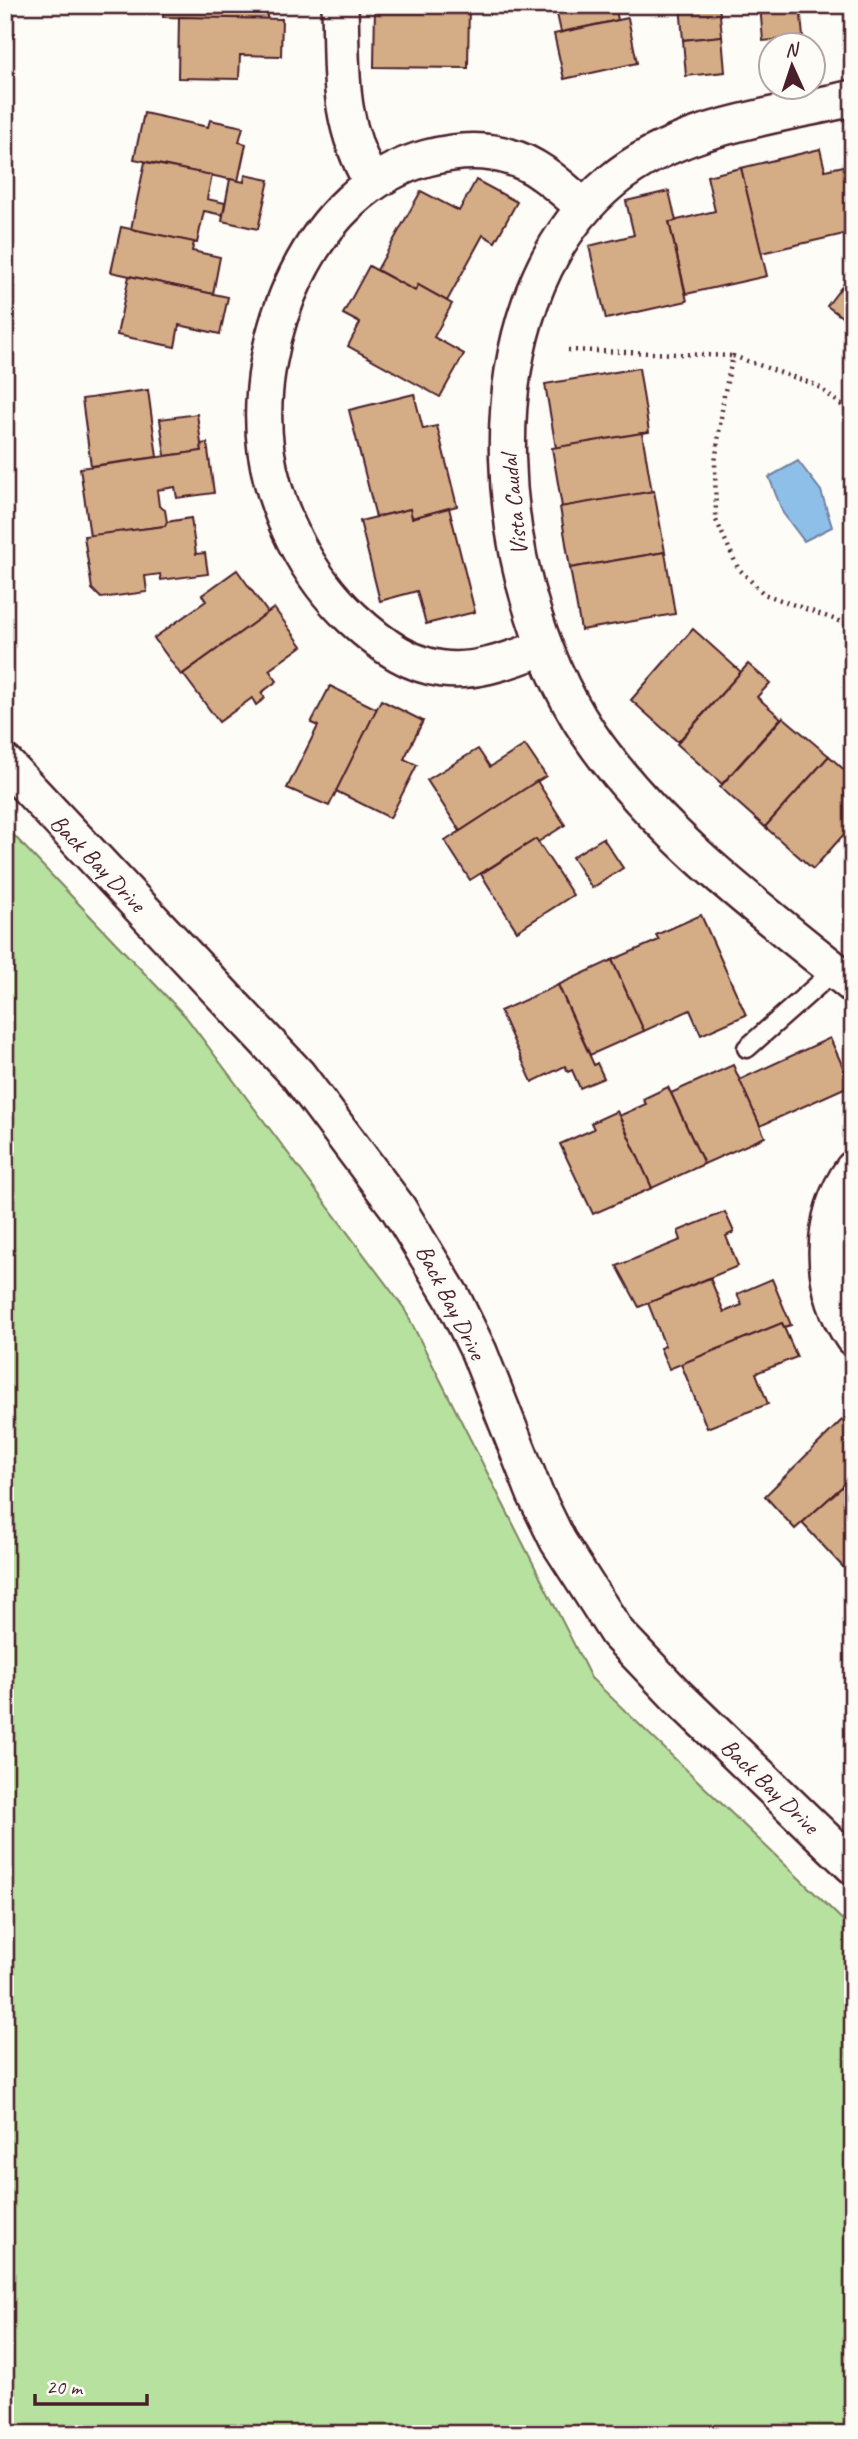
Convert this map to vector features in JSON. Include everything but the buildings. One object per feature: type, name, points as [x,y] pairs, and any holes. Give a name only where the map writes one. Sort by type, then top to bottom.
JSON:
[{"type":"street","points":[[340,5],[346,122],[356,154],[372,183]]},
{"type":"street","name":"Vista Caudal","points":[[844,978],[669,830],[630,790],[596,745],[574,709],[544,647],[526,594],[514,540],[507,458],[510,403],[519,348],[538,283],[561,238],[584,207],[613,180],[656,151],[693,135],[853,98]]},
{"type":"street","points":[[544,647],[481,669],[448,670],[409,661],[380,644],[335,602],[300,551],[281,510],[266,450],[265,389],[272,343],[285,299],[314,245],[343,209],[372,183],[412,162],[446,153],[480,151],[511,157],[540,171],[584,207]]},
{"type":"street","name":"Back Bay Drive","points":[[5,763],[298,1075],[398,1208],[447,1287],[479,1352],[535,1494],[558,1541],[617,1633],[679,1698],[853,1866]]},
{"type":"street","points":[[853,1169],[844,1182],[830,1219],[826,1259],[833,1298],[853,1338]]},
{"type":"lane","points":[[747,1048],[844,978]]},
{"type":"path","points":[[568,350],[733,356],[816,385],[853,414]]},
{"type":"path","points":[[733,356],[724,395],[715,463],[716,520],[738,568],[764,593],[853,626]]},
{"type":"green space","points":[[5,826],[186,1017],[404,1308],[591,1678],[853,1930],[853,2434],[5,2434]]},
{"type":"water","points":[[798,461],[821,491],[832,527],[804,541],[783,513],[769,477]]}]
